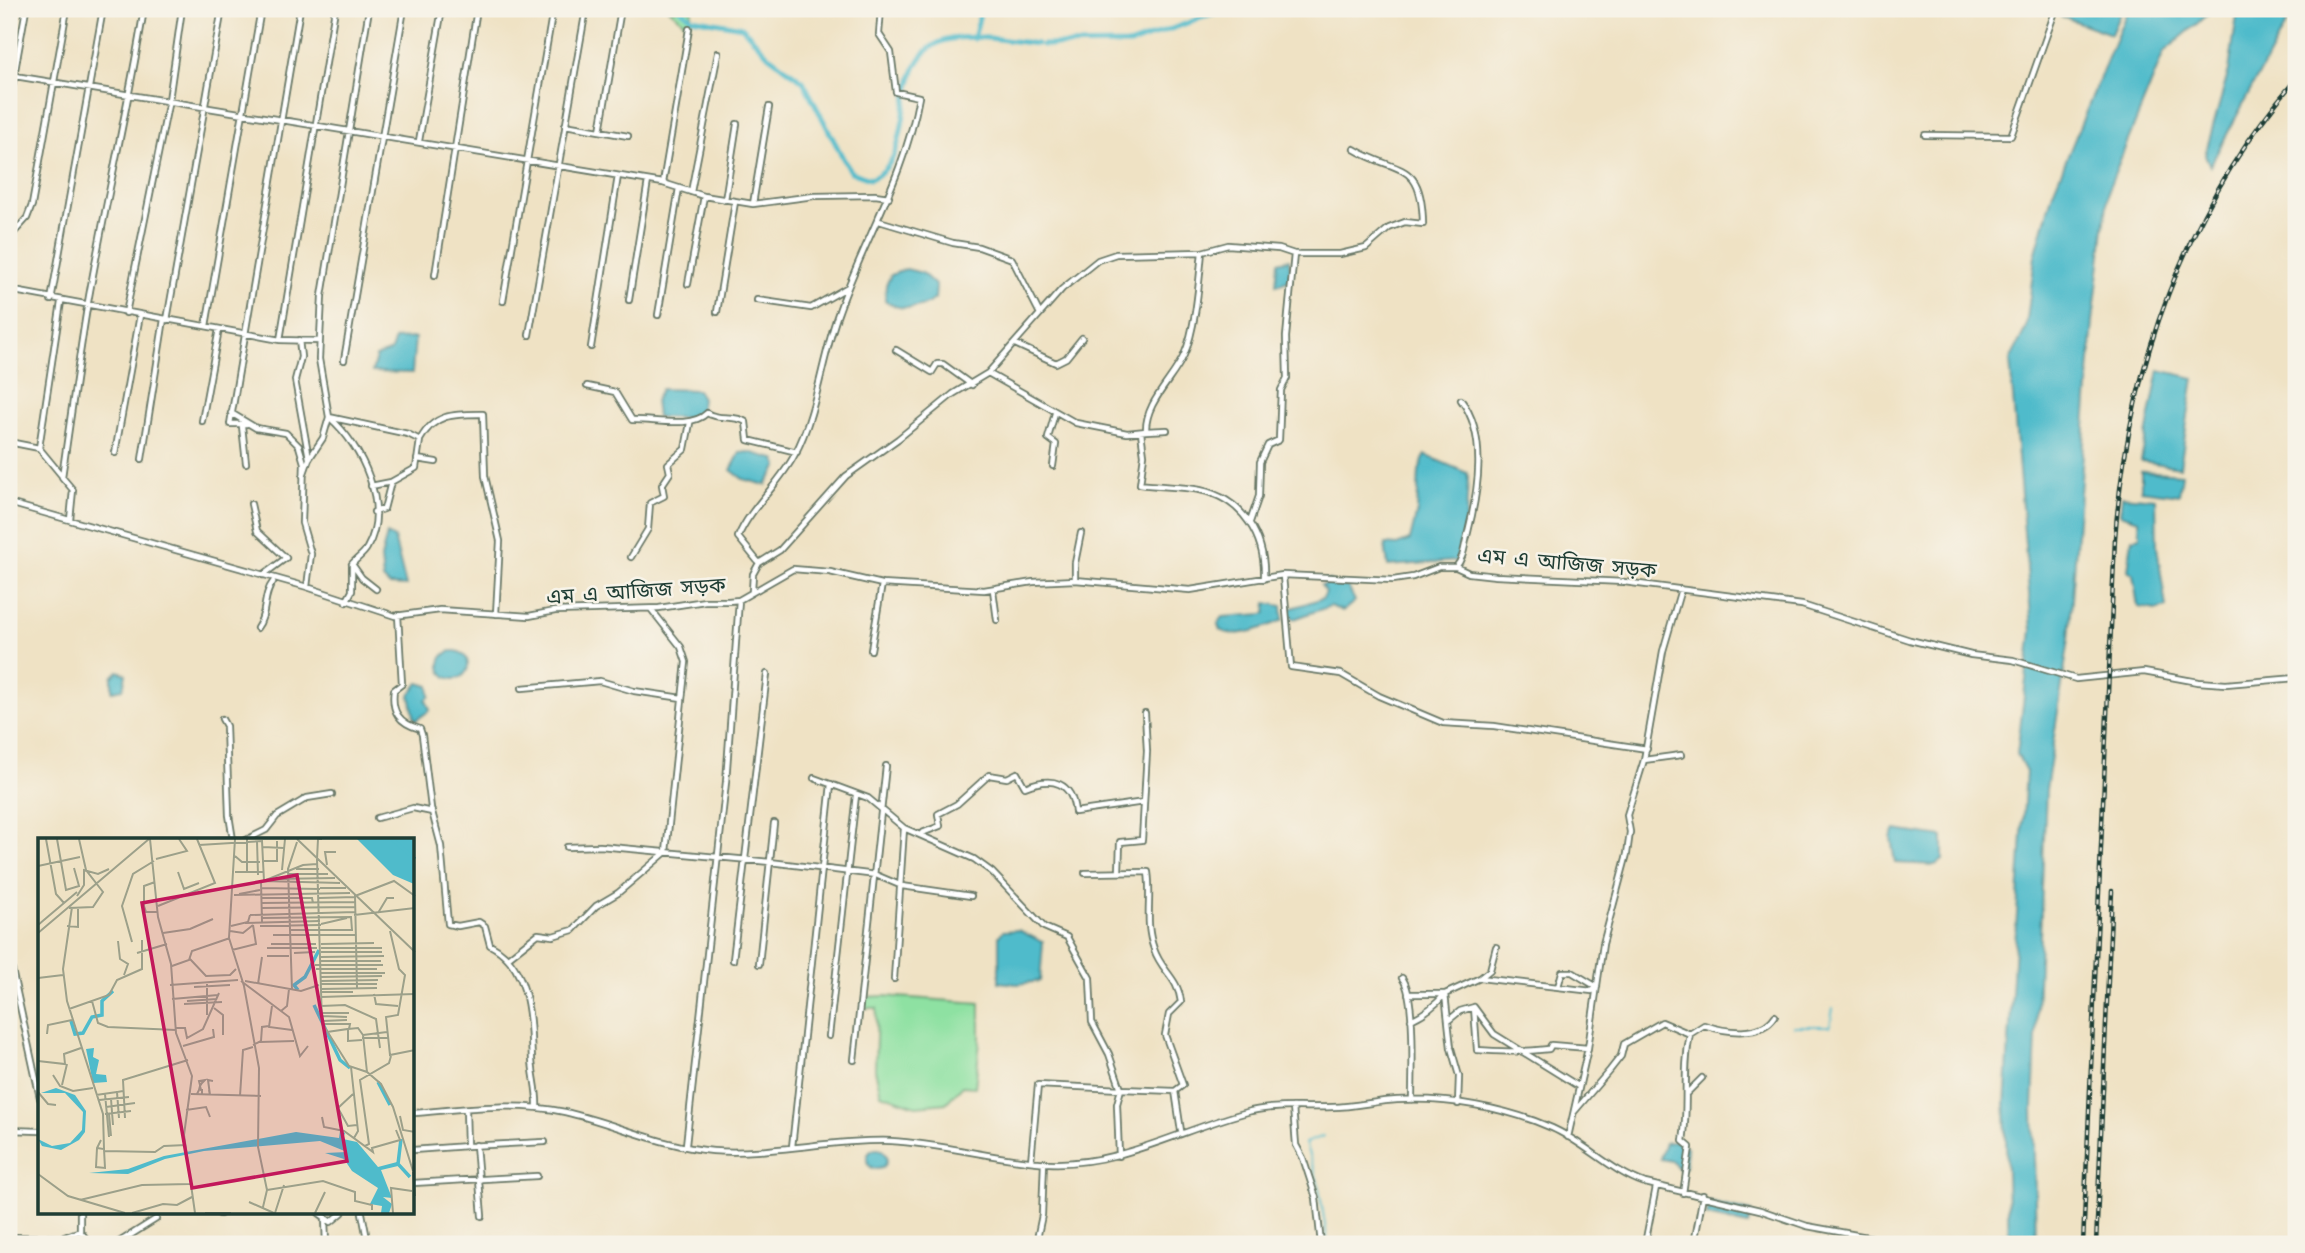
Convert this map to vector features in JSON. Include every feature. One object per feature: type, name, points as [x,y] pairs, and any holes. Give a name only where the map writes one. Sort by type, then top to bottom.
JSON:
[{"type":"street","points":[[9,104],[11,76],[26,9]]},
{"type":"street","points":[[9,238],[27,218],[32,205],[67,9]]},
{"type":"street","points":[[51,300],[103,9]]},
{"type":"street","points":[[62,477],[87,307],[131,94],[144,9]]},
{"type":"street","points":[[126,313],[169,100],[182,9]]},
{"type":"street","points":[[142,459],[222,9]]},
{"type":"street","points":[[206,326],[261,9]]},
{"type":"street","points":[[300,9],[230,424],[286,433],[299,446],[304,463],[302,523],[312,554],[307,587]]},
{"type":"street","points":[[280,340],[335,9]]},
{"type":"street","points":[[303,476],[309,459],[323,438],[329,417],[319,341],[321,296],[369,9]]},
{"type":"street","points":[[344,360],[404,9]]},
{"type":"street","points":[[419,141],[442,9]]},
{"type":"street","points":[[435,275],[477,9]]},
{"type":"street","points":[[503,301],[553,9]]},
{"type":"street","points":[[529,335],[586,9]]},
{"type":"street","points":[[600,131],[621,9]]},
{"type":"street","points":[[759,563],[738,537],[797,452],[848,286],[890,197],[907,152],[919,97],[896,92],[891,52],[879,34],[881,9]]},
{"type":"street","points":[[1925,135],[2011,136],[2056,9]]},
{"type":"street","points":[[663,183],[689,29]]},
{"type":"street","points":[[691,192],[718,53]]},
{"type":"street","points":[[11,76],[384,135],[663,183],[704,196],[735,202],[753,204],[814,197],[890,197]]},
{"type":"street","points":[[753,204],[769,107]]},
{"type":"street","points":[[724,200],[737,124]]},
{"type":"street","points":[[565,125],[628,136]]},
{"type":"street","points":[[752,591],[753,574],[759,563],[780,550],[846,476],[898,439],[953,394],[988,373],[1062,289],[1105,256],[1202,252],[1228,244],[1279,249],[1294,254],[1340,254],[1366,248],[1389,228],[1405,222],[1423,224],[1422,199],[1409,174],[1397,166],[1354,149]]},
{"type":"street","points":[[591,348],[618,176]]},
{"type":"street","points":[[629,300],[648,181]]},
{"type":"street","points":[[658,315],[679,188]]},
{"type":"street","points":[[688,284],[704,196]]},
{"type":"street","points":[[717,312],[735,202]]},
{"type":"street","points":[[879,220],[953,243],[979,247],[1012,259],[1016,262],[1017,272],[1040,314]]},
{"type":"street","points":[[1202,252],[1200,278],[1184,356],[1146,420],[1140,484],[1202,490],[1230,503],[1247,515],[1260,545],[1264,579]]},
{"type":"street","points":[[1250,522],[1259,496],[1260,462],[1268,445],[1279,440],[1281,390],[1287,378],[1286,337],[1294,254]]},
{"type":"street","points":[[757,300],[811,308],[848,286]]},
{"type":"street","points":[[9,290],[87,307],[280,340],[319,341]]},
{"type":"street","points":[[39,448],[61,302]]},
{"type":"street","points":[[115,453],[140,315]]},
{"type":"street","points":[[202,421],[219,329]]},
{"type":"street","points":[[1014,344],[1056,363],[1066,358],[1082,338]]},
{"type":"street","points":[[299,341],[301,357],[295,380],[309,459]]},
{"type":"street","points":[[896,350],[932,372],[937,364],[943,364],[971,385]]},
{"type":"street","points":[[988,373],[1029,395],[1055,413],[1104,430],[1167,430]]},
{"type":"street","points":[[587,386],[615,392],[632,420],[658,424],[671,420],[691,422],[707,413],[716,418],[742,419],[746,422],[748,440],[797,452]]},
{"type":"street","points":[[1456,567],[1463,558],[1472,519],[1477,455],[1476,435],[1468,409],[1461,400]]},
{"type":"street","points":[[231,413],[245,425],[246,463]]},
{"type":"street","points":[[1054,466],[1056,444],[1048,438],[1055,413]]},
{"type":"street","points":[[371,486],[391,482],[416,468],[420,440],[427,427],[442,416],[483,414],[485,476],[500,541],[496,614]]},
{"type":"street","points":[[329,417],[408,433],[420,440]]},
{"type":"street","points":[[329,417],[348,434],[370,475],[374,512],[374,525],[367,548],[352,564],[352,591],[346,601]]},
{"type":"street","points":[[631,557],[648,529],[650,503],[664,496],[662,485],[670,473],[668,464],[685,449],[691,422]]},
{"type":"street","points":[[9,442],[39,448],[73,490],[70,520]]},
{"type":"street","points":[[416,459],[436,462]]},
{"type":"street","points":[[374,512],[384,509],[391,482]]},
{"type":"street","name":"এম এ আজিজ সড়ক","points":[[9,503],[398,615],[440,610],[529,616],[555,611],[651,608],[739,600],[793,569],[830,572],[882,584],[993,590],[1033,582],[1075,580],[1190,590],[1283,575],[1393,580],[1413,578],[1439,567],[1456,567],[1469,573],[1496,576],[1624,582],[1802,605],[1910,640],[1971,655],[2013,660],[2076,680],[2144,672],[2226,684],[2296,678]]},
{"type":"street","points":[[251,504],[257,531],[286,558],[262,576]]},
{"type":"street","points":[[1075,580],[1075,563],[1081,533]]},
{"type":"street","points":[[352,564],[362,578],[376,589]]},
{"type":"street","points":[[1283,575],[1291,667],[1341,674],[1379,696],[1443,723],[1494,726],[1647,749]]},
{"type":"street","points":[[257,628],[266,616],[266,592],[273,582]]},
{"type":"street","points":[[871,650],[882,584]]},
{"type":"street","points":[[1568,1137],[1588,1048],[1603,944],[1627,854],[1630,832],[1627,815],[1647,749],[1663,651],[1681,589]]},
{"type":"street","points":[[993,590],[997,620]]},
{"type":"street","points":[[686,1145],[718,858],[739,600]]},
{"type":"street","points":[[509,957],[538,934],[553,936],[573,929],[596,906],[618,894],[666,852],[686,662],[681,647],[651,608]]},
{"type":"street","points":[[398,615],[402,684],[394,690],[393,701],[396,715],[408,725],[420,729],[432,812],[441,846],[448,924],[457,926],[480,922],[485,926],[489,945],[509,957],[525,990],[532,1030],[537,1108]]},
{"type":"street","points":[[733,960],[766,674]]},
{"type":"street","points":[[522,688],[600,681],[634,691],[682,698]]},
{"type":"street","points":[[1119,872],[1120,842],[1142,840],[1147,751],[1145,713]]},
{"type":"street","points":[[222,719],[226,726],[229,815],[233,838]]},
{"type":"street","points":[[1644,760],[1681,755]]},
{"type":"street","points":[[854,1060],[886,766]]},
{"type":"street","points":[[921,833],[940,826],[938,814],[957,804],[989,775],[1007,778],[1017,773],[1025,787],[1041,782],[1068,788],[1072,792],[1075,812],[1144,802]]},
{"type":"street","points":[[814,778],[868,798],[904,828],[921,833],[985,866],[1044,927],[1067,937],[1090,978],[1092,1022],[1109,1054],[1121,1088],[1117,1104],[1119,1156]]},
{"type":"street","points":[[792,1147],[831,784]]},
{"type":"street","points":[[250,838],[266,830],[277,816],[307,798],[332,794]]},
{"type":"street","points":[[829,1036],[856,794]]},
{"type":"street","points":[[377,818],[413,808],[432,812]]},
{"type":"street","points":[[760,964],[774,823]]},
{"type":"street","points":[[894,979],[893,959],[902,886],[904,828]]},
{"type":"street","points":[[567,847],[666,852],[771,862],[876,875],[902,886],[971,896]]},
{"type":"street","points":[[1031,1161],[1038,1085],[1175,1091],[1183,1084],[1165,1035],[1169,1014],[1181,1002],[1180,992],[1175,980],[1163,968],[1149,933],[1146,919],[1148,872],[1085,873]]},
{"type":"street","points":[[1408,995],[1445,994],[1480,978],[1490,970],[1496,947]]},
{"type":"street","points":[[9,956],[38,1089]]},
{"type":"street","points":[[1558,986],[1562,972],[1572,972],[1597,987]]},
{"type":"street","points":[[1402,978],[1407,984],[1411,1020],[1412,1100]]},
{"type":"street","points":[[1480,978],[1592,991],[1597,987]]},
{"type":"street","points":[[1411,1020],[1430,1011],[1445,994]]},
{"type":"street","points":[[1445,994],[1451,1048],[1459,1076],[1458,1104]]},
{"type":"street","points":[[1474,1007],[1476,1050],[1510,1053],[1549,1049],[1551,1045],[1588,1048]]},
{"type":"street","points":[[1449,1020],[1460,1011],[1474,1007]]},
{"type":"street","points":[[1474,1007],[1494,1034],[1578,1086]]},
{"type":"street","points":[[1683,1193],[1690,1147],[1683,1141],[1683,1081],[1690,1034],[1704,1024],[1724,1032],[1762,1026],[1775,1016]]},
{"type":"street","points":[[1573,1113],[1610,1070],[1630,1038],[1662,1022],[1690,1034]]},
{"type":"street","points":[[1685,1095],[1702,1078]]},
{"type":"street","points":[[1175,1091],[1181,1132]]},
{"type":"street","points":[[415,1113],[518,1106],[537,1108],[564,1112],[712,1151],[891,1141],[1031,1161],[1067,1163],[1119,1156],[1181,1132],[1252,1111],[1412,1100],[1458,1104],[1527,1118],[1568,1137],[1627,1177],[1683,1193],[1703,1195],[1807,1226],[1906,1244]]},
{"type":"street","points":[[1293,1107],[1296,1145],[1316,1198],[1321,1244]]},
{"type":"street","points":[[466,1109],[467,1146]]},
{"type":"street","points":[[9,1130],[38,1131]]},
{"type":"street","points":[[415,1150],[545,1142]]},
{"type":"street","points":[[476,1145],[482,1216]]},
{"type":"street","points":[[1036,1244],[1042,1215],[1044,1162]]},
{"type":"street","points":[[415,1183],[537,1176]]},
{"type":"street","points":[[1645,1244],[1656,1186]]},
{"type":"street","points":[[1694,1244],[1703,1195]]},
{"type":"street","points":[[80,1214],[80,1231],[90,1244]]},
{"type":"street","points":[[320,1214],[331,1222],[341,1214]]},
{"type":"street","points":[[362,1214],[368,1244]]},
{"type":"street","points":[[116,1244],[156,1219]]},
{"type":"street","points":[[325,1219],[326,1244]]},
{"type":"street","points":[[9,1237],[62,1238],[80,1231]]},
{"type":"street","points":[[1945,1244],[1984,1241],[2052,1244]]},
{"type":"green space","points":[[669,9],[692,9],[689,26]]},
{"type":"green space","points":[[865,997],[980,1003],[980,1041],[975,1087],[962,1086],[946,1103],[916,1106],[881,1094],[875,1070],[877,1008],[864,1008]]},
{"type":"water","points":[[2060,9],[2122,9],[2111,34],[2061,16]]},
{"type":"water","points":[[2128,9],[2214,9],[2164,52],[2109,187],[2093,321],[2069,639],[2046,789],[2033,1108],[2036,1244],[2009,1244],[2005,1105],[2026,771],[2017,754],[2032,630],[2010,360],[2026,328],[2035,256],[2053,192]]},
{"type":"water","points":[[2238,9],[2296,9],[2296,15],[2287,22],[2210,166],[2205,155],[2229,70]]},
{"type":"water","points":[[1289,259],[1291,280],[1276,285],[1278,262]]},
{"type":"water","points":[[906,269],[922,273],[936,286],[935,299],[910,308],[896,306],[885,300],[886,285],[891,275]]},
{"type":"water","points":[[415,338],[412,373],[372,372],[376,357],[391,351],[395,339]]},
{"type":"water","points":[[2159,370],[2194,378],[2180,467],[2141,461]]},
{"type":"water","points":[[661,389],[697,390],[702,398],[700,413],[692,418],[657,417],[655,401]]},
{"type":"water","points":[[748,452],[775,459],[778,466],[766,485],[743,479],[731,470],[740,453]]},
{"type":"water","points":[[1425,455],[1467,473],[1466,518],[1456,561],[1388,566],[1385,544],[1397,545],[1410,540],[1417,511],[1419,471]]},
{"type":"water","points":[[2141,471],[2182,474],[2179,495],[2141,490]]},
{"type":"water","points":[[2122,496],[2156,499],[2157,547],[2166,607],[2156,610],[2138,607],[2133,574],[2128,570],[2132,539],[2140,537],[2139,520],[2120,514]]},
{"type":"water","points":[[387,534],[394,538],[406,586],[389,585],[383,579],[381,558]]},
{"type":"water","points":[[1326,580],[1330,580],[1332,585],[1348,587],[1355,601],[1343,611],[1330,606],[1294,619],[1289,614],[1289,609],[1323,598],[1326,592],[1321,585],[1325,585]]},
{"type":"water","points":[[1267,603],[1282,606],[1283,620],[1242,633],[1226,633],[1220,630],[1218,624],[1223,617],[1263,614],[1266,613]]},
{"type":"water","points":[[454,651],[464,655],[468,665],[464,675],[454,679],[444,675],[440,665],[444,655]]},
{"type":"water","points":[[118,671],[126,674],[123,689],[112,691],[112,677]]},
{"type":"water","points":[[419,683],[429,686],[430,696],[426,700],[430,710],[415,721],[410,695]]},
{"type":"water","points":[[1895,830],[1943,837],[1943,860],[1936,865],[1895,863],[1891,838]]},
{"type":"water","points":[[1018,930],[1043,942],[1040,981],[1017,984],[999,982],[999,936],[1003,931]]},
{"type":"water","points":[[1678,1141],[1687,1147],[1685,1168],[1680,1170],[1672,1161],[1660,1159],[1665,1143]]},
{"type":"water","points":[[877,1149],[884,1152],[887,1159],[884,1166],[877,1169],[870,1166],[867,1159],[870,1152]]},
{"type":"water","points":[[1709,1202],[1751,1212],[1748,1225],[1707,1216]]},
{"type":"waterway","points":[[680,9],[692,18],[742,27],[769,56],[803,81],[851,172],[870,179],[886,168],[896,151],[910,84],[918,63],[930,48],[951,39],[972,37],[1037,44]]},
{"type":"waterway","points":[[974,39],[981,9]]},
{"type":"waterway","points":[[1042,45],[1131,44],[1225,9]]},
{"type":"waterway","points":[[1793,1026],[1830,1026],[1833,1008]]},
{"type":"waterway","points":[[1323,1136],[1305,1143],[1318,1182],[1328,1244]]},
{"type":"railway","points":[[2083,1244],[2115,538],[2133,413],[2148,353],[2168,294],[2193,237],[2222,182],[2257,129],[2296,79]]},
{"type":"railway","points":[[2096,1244],[2112,891]]}]
